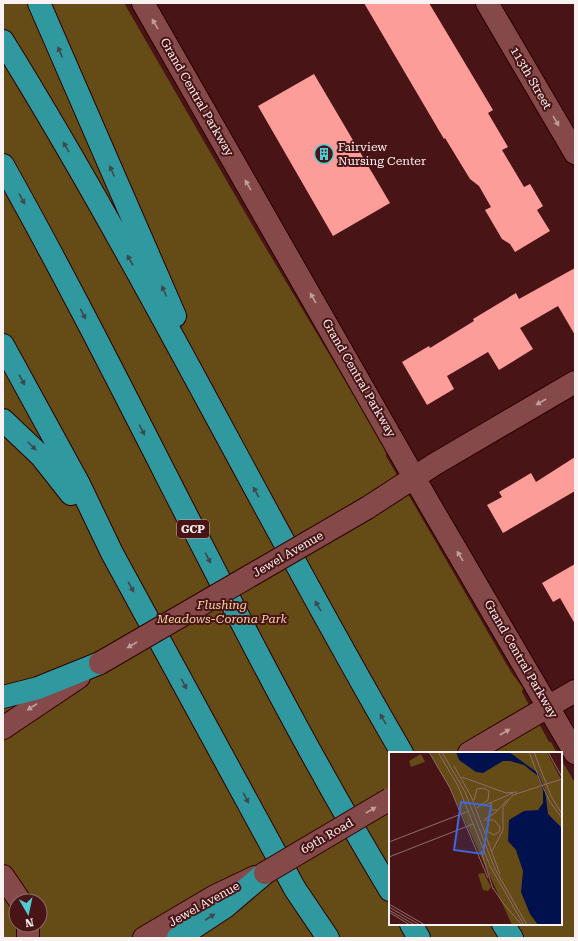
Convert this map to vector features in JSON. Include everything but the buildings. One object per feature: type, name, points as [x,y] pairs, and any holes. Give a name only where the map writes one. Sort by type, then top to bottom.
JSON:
[{"type":"highway","points":[[39,3],[235,455]]},
{"type":"highway","points":[[3,41],[98,203],[314,598],[401,752]]},
{"type":"highway","name":"GCP","points":[[3,165],[82,312],[287,710],[389,888]]},
{"type":"highway","points":[[3,345],[79,484],[112,553],[295,889],[328,938]]},
{"type":"highway","points":[[3,420],[29,442],[53,469],[112,553]]},
{"type":"highway","points":[[3,698],[38,688],[100,663]]},
{"type":"highway","points":[[178,938],[225,907],[265,873]]},
{"type":"highway","points":[[295,889],[315,938]]},
{"type":"highway","points":[[412,925],[419,938]]},
{"type":"highway","points":[[504,925],[512,938]]},
{"type":"street","name":"Grand Central Parkway","points":[[143,3],[575,753]]},
{"type":"street","name":"113th Street","points":[[487,3],[575,153]]},
{"type":"street","name":"Jewel Avenue","points":[[3,728],[100,663],[367,508],[415,477],[575,382]]},
{"type":"street","points":[[470,752],[575,691]]},
{"type":"street","name":"69th Road","points":[[265,873],[389,800]]},
{"type":"street","name":"Jewel Avenue","points":[[144,938],[215,896],[265,873]]},
{"type":"street","points":[[3,876],[15,893]]},
{"type":"green space","name":"Flushing Meadows-Corona Park","points":[[3,3],[124,3],[254,228],[387,451],[386,456],[511,672],[523,688],[522,692],[549,742],[551,742],[556,752],[389,752],[389,925],[562,925],[562,761],[575,783],[575,938],[3,938]]},
{"type":"place","name":"Fairview Nursing Center","points":[[324,154]]}]
